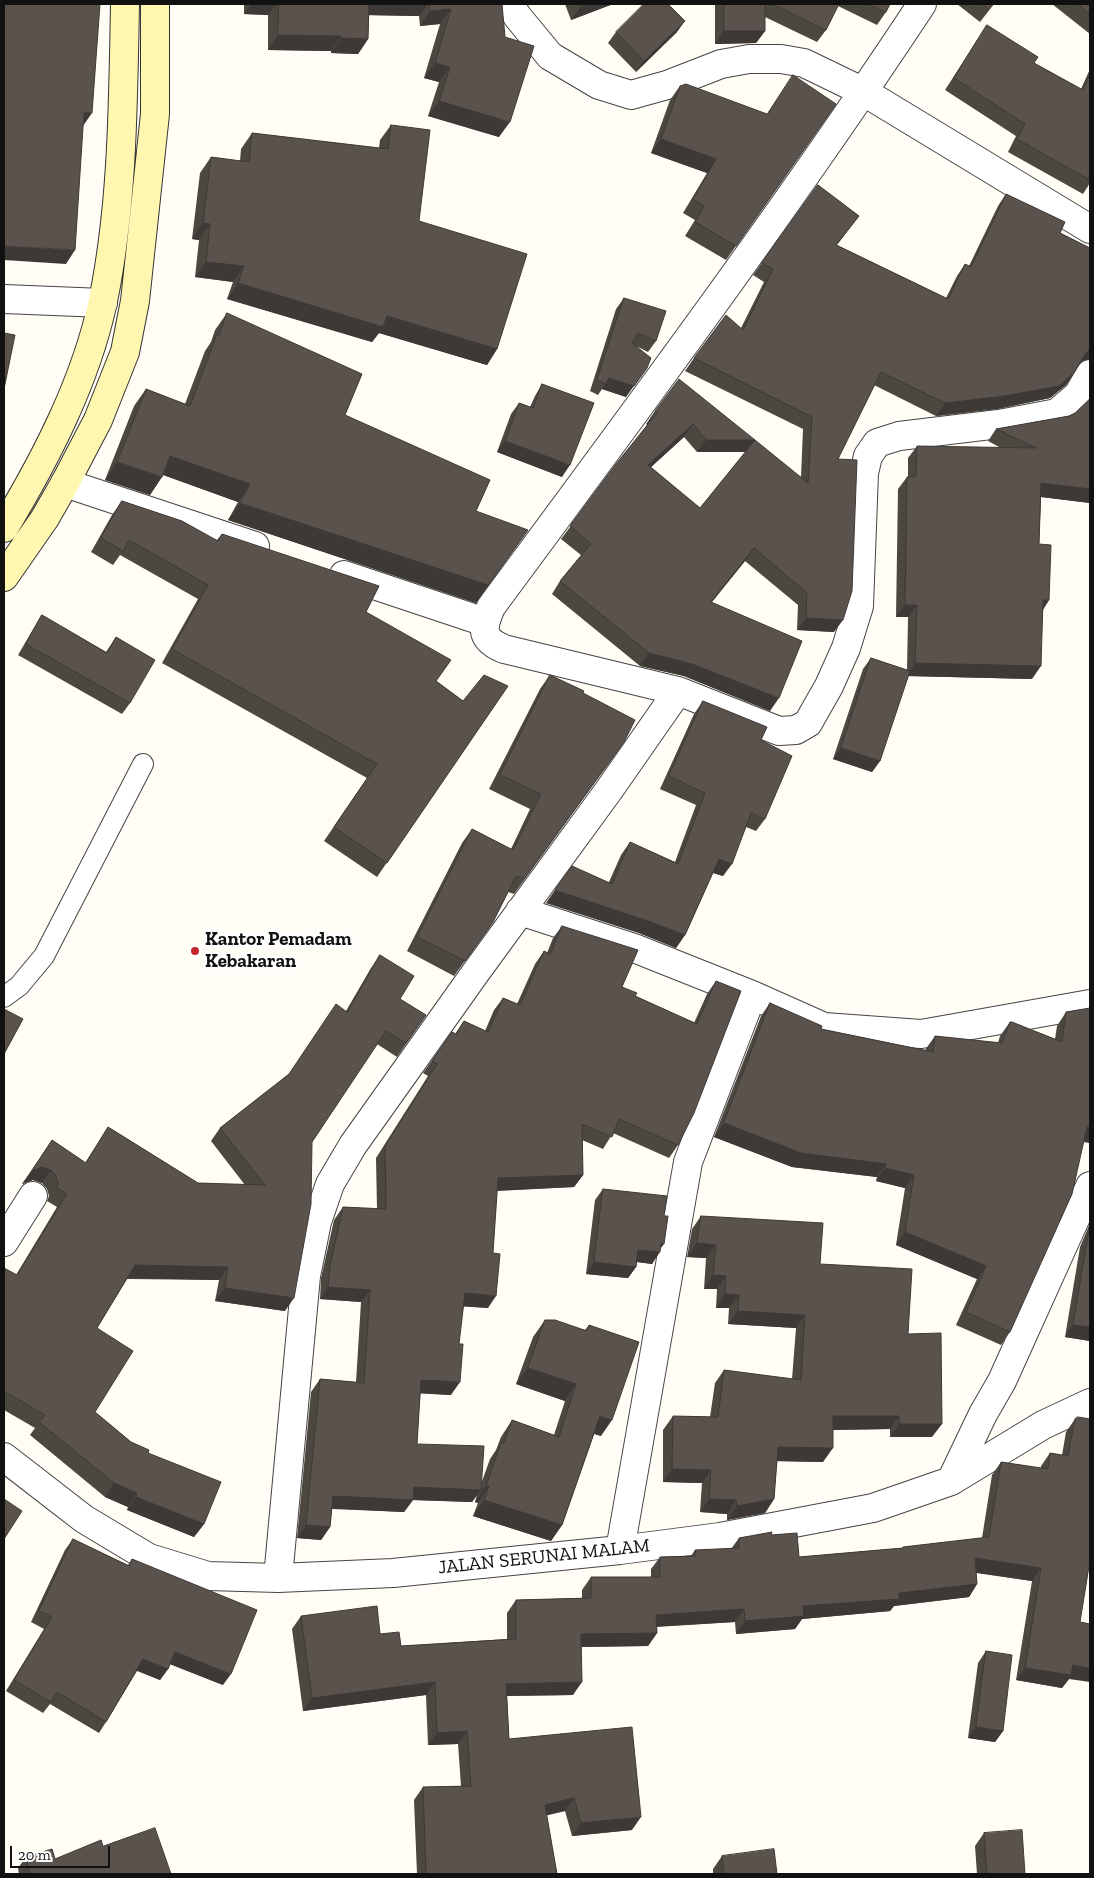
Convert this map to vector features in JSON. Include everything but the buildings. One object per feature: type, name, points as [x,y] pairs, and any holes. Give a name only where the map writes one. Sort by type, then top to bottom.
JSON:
[{"type":"main road","points":[[4,528],[50,445],[83,371],[103,303],[115,227],[123,111],[125,4]]},
{"type":"main road","points":[[4,577],[45,518],[65,483],[98,420],[122,360],[135,301],[155,114],[155,4]]},
{"type":"street","points":[[510,4],[517,16],[550,56],[599,85],[631,95],[668,85],[721,64],[749,58],[781,59],[804,63],[864,92],[1090,230]]},
{"type":"street","points":[[922,4],[864,92],[683,347],[491,607],[485,622],[485,633],[491,643],[504,649],[678,691],[779,731],[796,730],[808,723],[829,686],[846,648],[859,606],[864,473],[868,456],[876,443],[899,436],[999,424],[1057,413],[1078,395],[1090,374]]},
{"type":"street","points":[[4,299],[103,303]]},
{"type":"street","points":[[65,483],[279,554]]},
{"type":"street","points":[[317,566],[485,622]]},
{"type":"street","points":[[278,1578],[306,1276],[317,1222],[330,1184],[353,1144],[609,790],[678,691]]},
{"type":"street","points":[[520,912],[634,948],[752,995],[824,1027],[921,1034],[1090,1004]]},
{"type":"street","points":[[620,1550],[688,1162],[752,995]]},
{"type":"street","points":[[952,1481],[983,1414],[1002,1381],[1090,1186]]},
{"type":"street","points":[[4,1242],[33,1196]]},
{"type":"street","name":"JALAN SERUNAI MALAM","points":[[4,1456],[84,1519],[149,1558],[208,1576],[278,1578],[393,1573],[620,1550],[720,1537],[872,1508],[952,1481],[1043,1425],[1090,1403]]},
{"type":"lane","points":[[4,997],[19,986],[44,956],[143,764]]},
{"type":"place","name":"Kantor Pemadam Kebakaran","points":[[195,951]]}]
